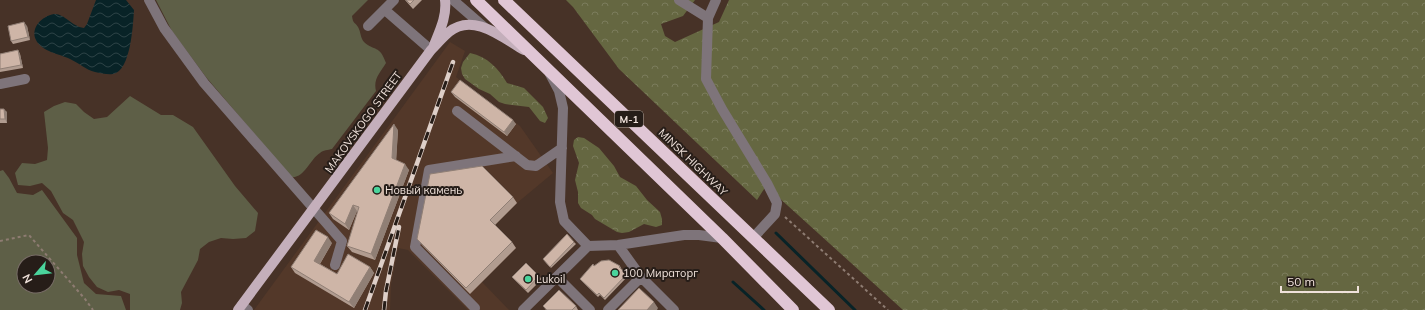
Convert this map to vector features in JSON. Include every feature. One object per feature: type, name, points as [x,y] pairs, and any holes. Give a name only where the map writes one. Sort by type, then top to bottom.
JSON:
[{"type":"highway","name":"М-1","points":[[476,0],[542,62],[722,238],[793,310]]},
{"type":"highway","name":"MINSK HIGHWAY","points":[[504,0],[829,310]]},
{"type":"main road","points":[[432,50],[443,24],[446,11],[445,0]]},
{"type":"main road","name":"MAKOVSKOGO STREET","points":[[243,308],[313,210],[432,50],[449,32],[460,26],[472,24],[484,28],[542,62]]},
{"type":"street","points":[[149,0],[164,28],[204,83],[313,210],[342,241],[335,265]]},
{"type":"street","points":[[368,26],[394,0]]},
{"type":"street","points":[[453,0],[484,28]]},
{"type":"street","points":[[679,0],[708,18]]},
{"type":"street","points":[[716,0],[708,18],[706,79],[722,109],[767,183],[777,203],[775,214],[754,238]]},
{"type":"street","points":[[385,10],[432,50]]},
{"type":"street","points":[[542,62],[559,91],[563,108],[560,202],[564,221],[588,246]]},
{"type":"street","points":[[0,84],[25,79]]},
{"type":"street","points":[[457,111],[527,165],[536,166],[562,148]]},
{"type":"street","points":[[475,308],[415,247],[429,170],[516,156]]},
{"type":"street","points":[[523,310],[588,246],[618,245],[684,235],[722,238]]},
{"type":"street","points":[[618,245],[641,277],[674,310]]},
{"type":"street","points":[[557,277],[590,310]]},
{"type":"street","points":[[608,310],[641,277]]},
{"type":"path","points":[[776,209],[888,310]]},
{"type":"path","points":[[0,241],[29,234],[93,310]]},
{"type":"shaded area","points":[[450,42],[465,51],[456,77],[520,126],[553,173],[517,203],[494,226],[516,248],[482,282],[509,310],[468,310],[408,250],[398,248],[391,285],[390,310],[254,310]]},
{"type":"green space","points":[[156,0],[368,0],[352,16],[353,20],[360,31],[364,42],[379,51],[386,63],[376,80],[376,91],[332,149],[321,152],[300,175],[291,177],[206,77],[172,31]]},
{"type":"green space","points":[[566,0],[695,0],[683,16],[661,24],[665,36],[675,42],[719,22],[729,0],[1425,0],[1425,310],[903,310],[766,186],[757,200],[619,69],[573,7]]},
{"type":"green space","points":[[470,53],[482,57],[492,64],[507,83],[524,88],[543,107],[548,118],[545,123],[540,121],[529,107],[499,102],[490,94],[479,89],[465,79],[461,68],[463,62]]},
{"type":"green space","points":[[130,96],[161,115],[173,115],[193,127],[235,186],[258,213],[255,231],[246,238],[221,238],[209,242],[200,249],[198,260],[181,292],[182,303],[180,310],[130,310],[130,294],[119,290],[108,292],[97,287],[83,266],[82,254],[84,242],[73,220],[63,213],[51,191],[42,183],[30,186],[18,185],[15,173],[22,163],[35,164],[47,160],[48,148],[44,112],[65,102],[76,104],[94,119],[107,117]]},
{"type":"green space","points":[[578,137],[584,138],[599,148],[614,166],[620,177],[636,186],[647,200],[660,212],[662,225],[656,227],[644,224],[629,232],[617,232],[595,219],[592,215],[581,208],[578,203],[578,192],[575,180],[579,163],[573,146],[574,140]]},
{"type":"green space","points":[[3,170],[17,193],[33,195],[42,190],[77,238],[77,255],[84,283],[96,294],[121,296],[126,310],[0,310],[0,171]]},
{"type":"water","points":[[96,0],[126,0],[134,10],[132,36],[127,56],[124,65],[119,71],[113,74],[104,74],[92,71],[70,59],[47,50],[39,44],[35,36],[38,23],[45,17],[54,14],[61,15],[75,25],[84,28]]},
{"type":"building","points":[[406,0],[414,0],[410,4]]},
{"type":"building","points":[[24,22],[28,37],[11,41],[8,26]]},
{"type":"building","points":[[18,50],[21,65],[0,69],[0,54]]},
{"type":"building","points":[[460,80],[513,120],[504,132],[451,92]]},
{"type":"building","points":[[0,109],[4,109],[5,119],[0,119]]},
{"type":"building","name":"Новый камень","points":[[394,124],[392,158],[405,164],[371,254],[347,246],[359,207],[353,205],[345,224],[329,213]]},
{"type":"building","points":[[482,166],[513,197],[490,220],[512,242],[466,288],[417,239],[430,174]]},
{"type":"building","points":[[316,230],[328,237],[314,261],[337,274],[348,254],[370,267],[349,302],[291,267]]},
{"type":"building","points":[[567,234],[574,242],[550,267],[543,259]]},
{"type":"building","points":[[609,260],[620,266],[619,267],[627,274],[604,298],[599,293],[597,295],[580,279],[593,264],[594,266],[601,261]]},
{"type":"building","points":[[526,263],[539,276],[526,290],[512,277]]},
{"type":"building","points":[[639,288],[654,302],[647,310],[618,310]]},
{"type":"building","points":[[559,290],[576,306],[572,310],[547,310],[543,306]]},
{"type":"waterway","points":[[776,233],[855,310]]},
{"type":"waterway","points":[[733,282],[764,310]]},
{"type":"railway","points":[[365,310],[453,62]]},
{"type":"railway","points":[[384,310],[386,291],[399,227]]},
{"type":"place","name":"Новый камень","points":[[377,190]]},
{"type":"place","name":"100 Мираторг","points":[[615,273]]},
{"type":"place","name":"Lukoil","points":[[528,279]]}]
